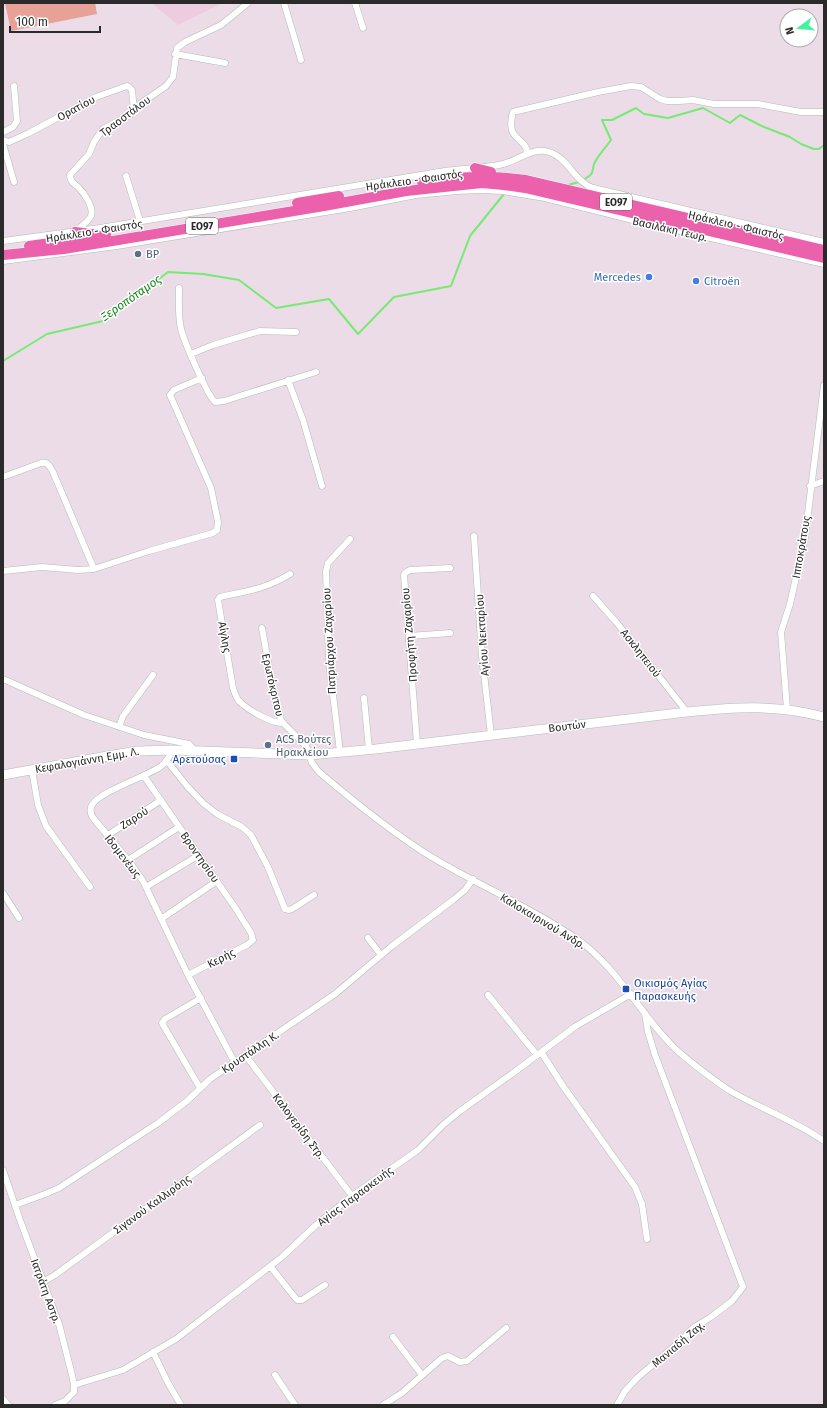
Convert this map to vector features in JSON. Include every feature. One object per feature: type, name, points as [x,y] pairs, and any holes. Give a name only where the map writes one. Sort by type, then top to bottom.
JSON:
[{"type":"main road","points":[[475,168],[526,180]]},
{"type":"main road","name":"Ηράκλειο - Φαιστός","points":[[3,249],[106,238],[457,177],[481,176],[526,180],[824,250]]},
{"type":"main road","name":"Ηράκλειο - Φαιστός","points":[[405,186],[482,184],[504,185],[546,192],[824,258]]},
{"type":"main road","points":[[629,212],[645,223]]},
{"type":"main road","points":[[75,232],[106,238],[117,246]]},
{"type":"main road","name":"Ηράκλειο - Φαιστός","points":[[3,255],[64,249],[86,245],[106,238]]},
{"type":"main road","points":[[63,254],[86,245]]},
{"type":"main road","name":"Βουτών","points":[[292,755],[369,750],[687,712],[747,707],[787,709],[824,717]]},
{"type":"main road","name":"Κεφαλογιάννη Εμμ. Λ.","points":[[3,775],[147,750],[292,755]]},
{"type":"street","points":[[225,63],[175,54],[180,45],[221,24],[248,3]]},
{"type":"street","points":[[284,3],[301,60]]},
{"type":"street","points":[[355,3],[363,28]]},
{"type":"street","name":"Τραοστάλου","points":[[75,232],[91,215],[91,211],[85,196],[72,182],[70,175],[89,154],[94,142],[103,129],[125,118],[149,97],[171,81],[173,77],[175,54]]},
{"type":"street","points":[[3,132],[14,127],[17,121],[14,86]]},
{"type":"street","name":"Ορατίου","points":[[3,140],[9,142],[96,97],[127,86],[132,90],[134,110]]},
{"type":"street","points":[[391,200],[399,195],[405,186],[457,169],[503,164],[528,154],[527,148],[513,134],[510,125],[512,112],[621,88],[641,87],[660,99],[667,101],[693,100],[714,104],[758,104],[802,112],[824,112]]},
{"type":"street","points":[[3,144],[14,182]]},
{"type":"street","name":"Βασιλάκη Γεωρ.","points":[[528,154],[540,151],[554,154],[562,160],[576,177],[590,187],[824,242]]},
{"type":"street","points":[[126,176],[140,221]]},
{"type":"street","points":[[3,241],[75,232],[390,180],[405,186],[409,193],[418,195]]},
{"type":"street","points":[[390,180],[405,186]]},
{"type":"street","name":"Βασιλάκη Γεωρ.","points":[[3,261],[117,246],[350,208],[418,195],[457,190],[502,191],[545,198],[645,223],[824,264]]},
{"type":"street","points":[[179,288],[181,330],[213,400],[218,403],[316,372]]},
{"type":"street","points":[[191,354],[213,345],[260,331],[296,332]]},
{"type":"street","points":[[3,571],[42,567],[78,570],[94,569],[213,533],[217,530],[218,522],[211,488],[170,395],[174,390],[202,378]]},
{"type":"street","points":[[288,380],[300,413],[322,486]]},
{"type":"street","name":"Ιπποκράτους","points":[[787,709],[781,632],[790,604],[805,536],[810,486],[824,385]]},
{"type":"street","points":[[3,477],[41,463],[45,462],[48,464],[53,472],[94,569]]},
{"type":"street","points":[[810,486],[824,481]]},
{"type":"street","name":"Αγίου Νεκταρίου","points":[[474,536],[482,650],[492,735]]},
{"type":"street","name":"Πατριάρχου Ζαχαρίου","points":[[340,752],[329,662],[326,571],[328,563],[350,539]]},
{"type":"street","name":"Προφήτη Ζαχαρίου","points":[[417,744],[404,579],[405,573],[415,570],[450,568]]},
{"type":"street","name":"Αίγλης","points":[[282,723],[266,718],[238,701],[234,688],[218,600],[220,597],[273,584],[290,574]]},
{"type":"street","name":"Ασκληπειού","points":[[593,596],[618,623],[687,712]]},
{"type":"street","name":"Ερωτόκριτου","points":[[262,628],[275,703],[282,723],[306,746],[310,755]]},
{"type":"street","points":[[409,636],[450,633]]},
{"type":"street","points":[[119,727],[123,716],[153,675]]},
{"type":"street","points":[[3,679],[67,708],[119,727],[144,735],[188,744],[192,747],[193,751]]},
{"type":"street","points":[[364,698],[369,750]]},
{"type":"street","name":"Ιδομενέως","points":[[173,750],[167,761],[159,768],[112,791],[92,804],[90,811],[92,816],[128,860],[146,888],[188,975],[236,1062]]},
{"type":"street","name":"Καλοκαιρινού Ανδρ.","points":[[310,755],[314,767],[319,772],[357,803],[426,853],[575,937],[607,966],[631,994],[663,1036],[719,1084],[739,1096],[805,1129],[824,1142]]},
{"type":"street","points":[[167,761],[203,803],[217,814],[242,828],[251,836],[265,862],[284,908],[288,910],[291,909],[314,895]]},
{"type":"street","points":[[32,770],[38,805],[46,826],[90,887]]},
{"type":"street","name":"Βροντησίου","points":[[144,776],[217,881],[251,933],[253,940]]},
{"type":"street","name":"Ζαρού","points":[[108,835],[160,800]]},
{"type":"street","points":[[128,860],[179,827]]},
{"type":"street","points":[[146,888],[198,855]]},
{"type":"street","name":"Κρυστάλλη Κ.","points":[[15,1205],[45,1194],[69,1181],[158,1123],[187,1101],[210,1079],[246,1056],[335,994],[381,955],[465,890],[473,879]]},
{"type":"street","points":[[161,920],[217,881]]},
{"type":"street","points":[[3,893],[19,918]]},
{"type":"street","points":[[368,938],[381,955]]},
{"type":"street","name":"Κερής","points":[[188,975],[247,945],[253,940]]},
{"type":"street","name":"Αγίας Παρασκευής","points":[[74,1386],[123,1370],[176,1339],[270,1266],[352,1196],[418,1150],[443,1125],[576,1026],[631,994]]},
{"type":"street","points":[[488,995],[539,1054],[568,1092],[635,1187],[642,1204],[648,1239]]},
{"type":"street","points":[[200,1088],[164,1028],[162,1021],[201,998]]},
{"type":"street","name":"Μανιαδή Ζαχ.","points":[[617,1405],[625,1391],[637,1378],[676,1345],[693,1328],[711,1317],[732,1301],[744,1287],[655,1055],[648,1032],[645,1012]]},
{"type":"street","name":"Καλογερίδη Στρ.","points":[[246,1056],[352,1196]]},
{"type":"street","name":"Σιγανού Καλλιρόης","points":[[43,1282],[55,1276],[108,1238],[260,1125]]},
{"type":"street","name":"Ιατράτη Αστρ.","points":[[3,1170],[59,1324],[74,1386]]},
{"type":"street","points":[[270,1266],[297,1300],[302,1300],[325,1285]]},
{"type":"street","points":[[383,1405],[402,1392],[443,1357],[450,1357],[460,1362],[469,1360],[506,1328]]},
{"type":"street","points":[[393,1338],[422,1375]]},
{"type":"street","points":[[153,1352],[168,1383],[182,1405]]},
{"type":"street","points":[[275,1374],[295,1405]]},
{"type":"street","points":[[55,1405],[70,1397],[74,1392],[74,1386]]},
{"type":"street","points":[[3,1400],[8,1405]]},
{"type":"shaded area","points":[[5,3],[95,3],[97,14],[11,31]]},
{"type":"shaded area","points":[[152,3],[223,3],[178,25]]},
{"type":"waterway","name":"Ξεροπόταμος","points":[[583,180],[592,173],[597,159],[611,140],[602,120],[612,120],[636,108],[644,114],[668,118],[703,108],[730,123],[740,115],[814,149],[819,149],[824,145]]},
{"type":"waterway","name":"Ξεροπόταμος","points":[[568,185],[579,182]]},
{"type":"waterway","name":"Ξεροπόταμος","points":[[3,361],[47,334],[103,321],[168,272],[203,274],[239,280],[276,308],[329,299],[358,334],[394,297],[451,286],[470,236],[504,194]]},
{"type":"place","name":"BP","points":[[138,254]]},
{"type":"place","name":"Mercedes","points":[[649,277]]},
{"type":"place","name":"Citroën","points":[[696,281]]},
{"type":"place","name":"ACS Βούτες Ηρακλείου","points":[[268,745]]},
{"type":"place","name":"Αρετούσας","points":[[234,759]]},
{"type":"place","name":"Οικισμός Αγίας Παρασκευής","points":[[626,989]]}]
